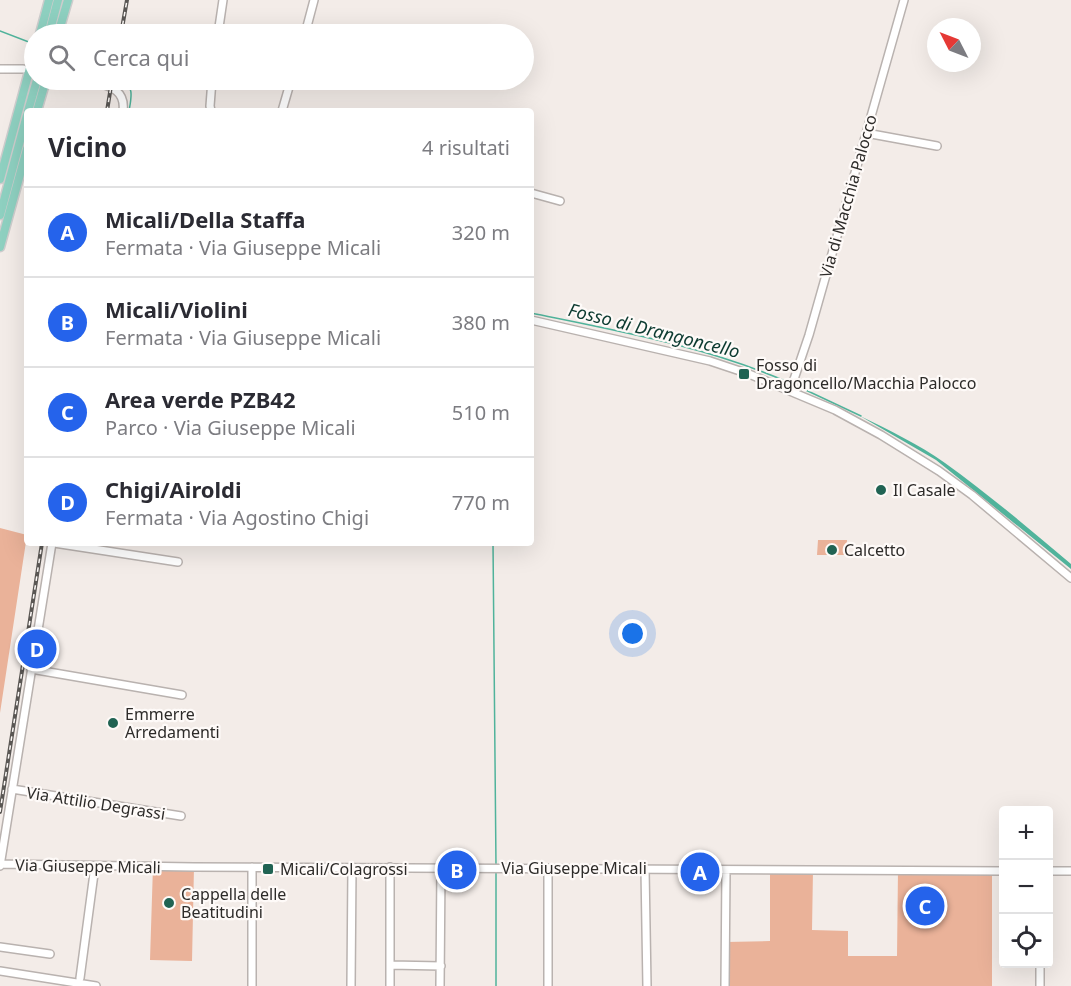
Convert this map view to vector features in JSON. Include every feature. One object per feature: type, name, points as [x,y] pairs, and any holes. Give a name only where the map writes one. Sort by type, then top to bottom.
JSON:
[{"type":"main road","points":[[43,24],[49,0]]},
{"type":"main road","points":[[52,24],[58,0]]},
{"type":"main road","points":[[61,24],[68,0]]},
{"type":"main road","points":[[0,179],[24,90]]},
{"type":"main road","points":[[29,108],[34,90]]},
{"type":"main road","points":[[38,108],[43,90]]},
{"type":"main road","points":[[0,215],[24,128]]},
{"type":"main road","points":[[0,247],[24,160]]},
{"type":"street","points":[[219,24],[223,0]]},
{"type":"street","points":[[307,24],[315,0]]},
{"type":"street","name":"Via di Macchia Palocco","points":[[792,386],[809,335],[904,0]]},
{"type":"street","points":[[0,69],[23,69]]},
{"type":"street","points":[[111,90],[120,94],[124,100],[123,108]]},
{"type":"street","points":[[210,108],[211,90]]},
{"type":"street","points":[[283,108],[288,90]]},
{"type":"street","points":[[866,133],[937,146]]},
{"type":"street","points":[[534,194],[560,201]]},
{"type":"street","points":[[534,321],[710,361],[792,386],[932,466],[979,501],[1071,578]]},
{"type":"street","points":[[0,866],[52,546]]},
{"type":"street","points":[[73,546],[178,562]]},
{"type":"street","points":[[31,669],[182,695]]},
{"type":"street","name":"Via Attilio Degrassi","points":[[12,789],[181,816]]},
{"type":"street","name":"Via Giuseppe Micali","points":[[0,866],[999,871]]},
{"type":"street","points":[[80,978],[94,866]]},
{"type":"street","points":[[252,867],[252,986]]},
{"type":"street","points":[[351,986],[352,867]]},
{"type":"street","points":[[390,867],[390,986]]},
{"type":"street","points":[[441,867],[441,986]]},
{"type":"street","points":[[548,868],[548,986]]},
{"type":"street","points":[[645,869],[647,986]]},
{"type":"street","points":[[726,870],[726,986]]},
{"type":"street","points":[[1053,871],[1071,871]]},
{"type":"street","points":[[0,947],[50,954]]},
{"type":"street","points":[[390,965],[441,966]]},
{"type":"street","points":[[1040,968],[1040,986]]},
{"type":"street","points":[[0,971],[52,983],[96,986]]},
{"type":"shaded area","points":[[860,416],[914,443],[945,463],[993,499],[1071,564],[1071,569],[936,460]]},
{"type":"shaded area","points":[[0,528],[24,534],[25,546],[0,713]]},
{"type":"shaded area","name":"Calcetto","points":[[818,540],[847,540],[846,555],[817,555]]},
{"type":"shaded area","points":[[153,866],[194,867],[192,961],[150,960]]},
{"type":"shaded area","points":[[770,870],[813,870],[812,930],[848,931],[848,956],[897,956],[898,870],[992,871],[992,986],[726,986],[726,942],[770,941]]},
{"type":"waterway","name":"Fosso di Drangoncello","points":[[0,31],[24,40]]},
{"type":"waterway","name":"Fosso di Drangoncello","points":[[129,108],[130,90]]},
{"type":"waterway","name":"Fosso di Drangoncello","points":[[534,314],[695,350],[759,370],[790,383]]},
{"type":"waterway","name":"Fosso di Drangoncello","points":[[795,385],[861,416]]},
{"type":"waterway","points":[[493,546],[496,866]]},
{"type":"waterway","points":[[496,871],[496,986]]},
{"type":"railway","points":[[123,24],[127,0]]},
{"type":"railway","points":[[107,108],[110,90]]},
{"type":"railway","points":[[0,812],[42,546]]},
{"type":"place","name":"Fosso di Dragoncello/Macchia Palocco","points":[[744,374]]},
{"type":"place","name":"Il Casale","points":[[881,490]]},
{"type":"place","name":"Calcetto","points":[[832,550]]},
{"type":"place","name":"Chigi/Airoldi","points":[[37,649]]},
{"type":"place","name":"Emmerre Arredamenti","points":[[113,723]]},
{"type":"place","name":"Micali/Colagrossi","points":[[268,869]]},
{"type":"place","name":"Micali/Violini","points":[[457,870]]},
{"type":"place","name":"Micali/Della Staffa","points":[[700,872]]},
{"type":"place","name":"Cappella delle Beatitudini","points":[[169,903]]},
{"type":"place","name":"Area verde PZB42","points":[[925,906]]}]
